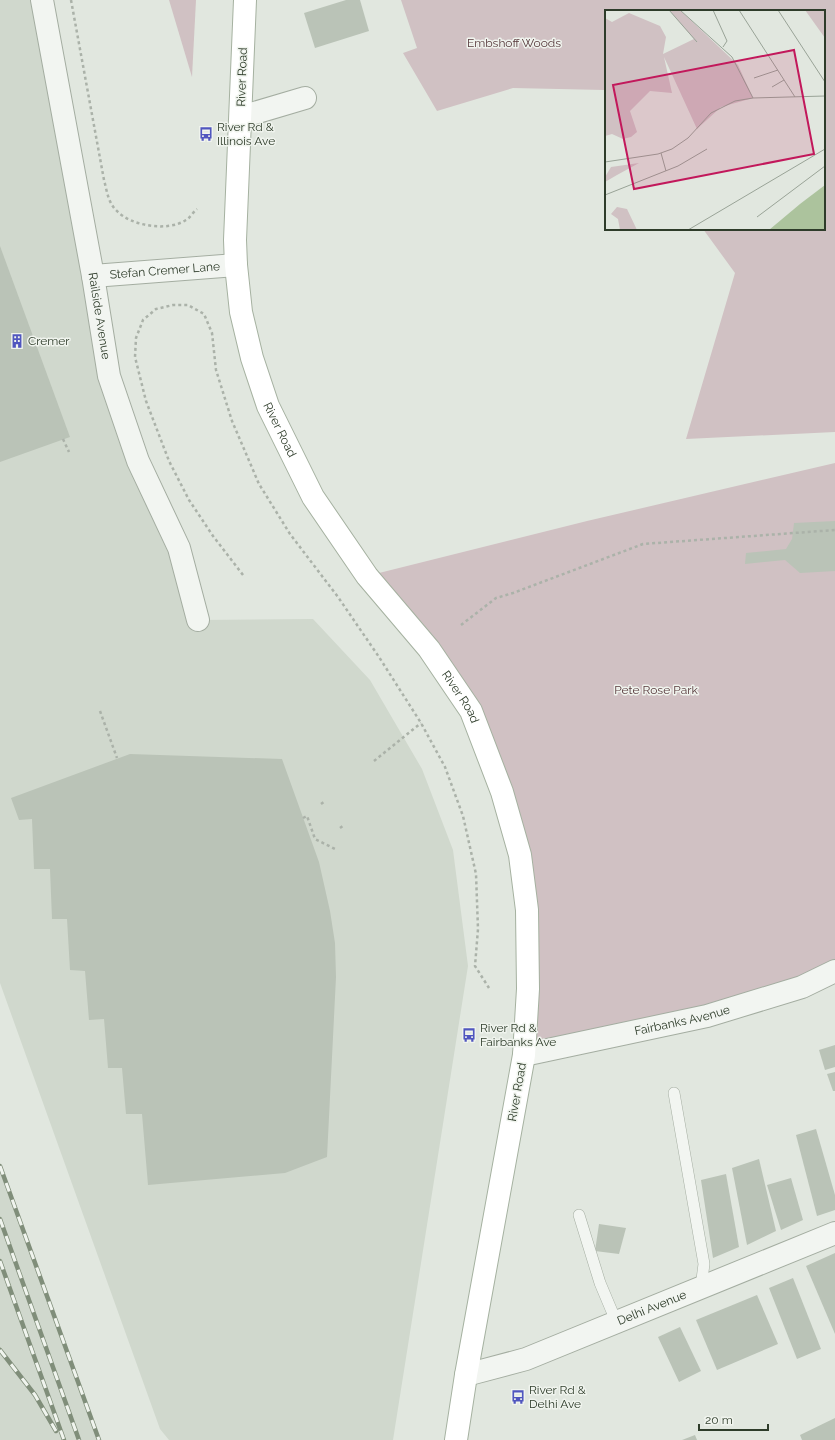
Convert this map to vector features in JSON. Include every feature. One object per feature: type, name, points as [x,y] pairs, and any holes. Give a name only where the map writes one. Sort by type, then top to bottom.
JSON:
[{"type":"main road","name":"River Road","points":[[245,0],[235,240],[241,312],[252,358],[268,406],[313,497],[367,576],[429,649],[471,711],[502,792],[520,856],[527,910],[528,989],[524,1055],[466,1375],[456,1440]]},
{"type":"street","name":"Railside Avenue","points":[[42,0],[93,276],[109,376],[138,461],[179,548],[198,620]]},
{"type":"street","points":[[241,117],[305,98]]},
{"type":"street","name":"Stefan Cremer Lane","points":[[93,276],[236,265]]},
{"type":"street","name":"Fairbanks Avenue","points":[[524,1055],[706,1016],[802,987],[835,971]]},
{"type":"street","name":"Delhi Avenue","points":[[466,1375],[526,1359],[616,1321],[835,1233]]},
{"type":"lane","points":[[674,1094],[704,1264],[701,1287]]},
{"type":"lane","points":[[579,1215],[600,1283],[616,1321]]},
{"type":"path","points":[[71,0],[109,201],[117,212],[133,221],[161,227],[175,226],[187,220],[197,209]]},
{"type":"path","points":[[243,575],[213,536],[189,500],[169,461],[146,401],[135,357],[136,338],[143,320],[156,309],[173,305],[188,305],[204,314],[212,333],[216,370],[232,421],[259,484],[290,534],[338,597],[420,723],[445,767],[463,816],[476,874],[478,929],[475,966],[489,988]]},
{"type":"path","points":[[63,439],[69,452]]},
{"type":"path","points":[[461,625],[496,598],[643,544],[835,530]]},
{"type":"path","points":[[100,711],[117,758]]},
{"type":"path","points":[[374,761],[420,723]]},
{"type":"path","points":[[321,804],[325,801]]},
{"type":"path","points":[[303,818],[307,816],[315,839],[335,849]]},
{"type":"path","points":[[340,828],[344,825]]},
{"type":"shaded area","points":[[0,0],[42,0],[109,376],[198,620],[313,619],[370,680],[422,769],[453,850],[468,966],[393,1440],[169,1440],[160,1429],[0,983]]},
{"type":"shaded area","points":[[0,1166],[99,1440],[0,1440]]},
{"type":"green space","points":[[169,0],[196,0],[192,77]]},
{"type":"green space","name":"Embshoff Woods","points":[[401,0],[835,0],[835,432],[686,439],[735,273],[704,230],[825,230],[825,10],[605,10],[605,91],[513,88],[437,111],[403,53],[417,48]]},
{"type":"green space","name":"Pete Rose Park","points":[[835,463],[835,971],[524,1055],[527,910],[471,711],[367,576],[587,521]]},
{"type":"building","points":[[346,0],[360,0],[369,31],[315,48],[304,13]]},
{"type":"building","name":"Cremer","points":[[0,246],[70,437],[0,462]]},
{"type":"building","points":[[835,521],[835,571],[800,573],[785,560],[745,564],[746,553],[786,549],[792,539],[794,523]]},
{"type":"building","points":[[130,754],[282,759],[319,862],[330,911],[335,943],[336,977],[327,1157],[285,1173],[148,1185],[142,1114],[126,1114],[122,1068],[108,1068],[104,1019],[89,1020],[85,971],[70,970],[67,919],[52,919],[50,869],[34,869],[32,819],[19,820],[11,798]]},
{"type":"building","points":[[835,1045],[835,1067],[825,1070],[819,1050]]},
{"type":"building","points":[[835,1072],[835,1091],[833,1091],[827,1074]]},
{"type":"building","points":[[816,1129],[835,1195],[835,1210],[817,1216],[796,1135]]},
{"type":"building","points":[[759,1159],[776,1231],[747,1245],[732,1168]]},
{"type":"building","points":[[726,1174],[739,1247],[713,1258],[701,1180]]},
{"type":"building","points":[[791,1178],[803,1220],[781,1230],[767,1185]]},
{"type":"building","points":[[599,1224],[626,1228],[619,1254],[595,1251]]},
{"type":"building","points":[[835,1253],[835,1334],[806,1266]]},
{"type":"building","points":[[793,1278],[821,1349],[797,1359],[769,1288]]},
{"type":"building","points":[[757,1295],[778,1344],[717,1370],[696,1320]]},
{"type":"building","points":[[680,1327],[701,1371],[679,1382],[658,1337]]},
{"type":"building","points":[[835,1418],[835,1440],[802,1440],[800,1435]]},
{"type":"building","points":[[695,1435],[697,1440],[682,1440]]},
{"type":"railway","points":[[0,1166],[99,1440]]},
{"type":"railway","points":[[0,1219],[79,1440]]},
{"type":"railway","points":[[0,1261],[64,1440]]},
{"type":"railway","points":[[0,1350],[35,1395],[56,1431]]},
{"type":"place","name":"River Rd & Illinois Ave","points":[[206,134]]},
{"type":"place","name":"Cremer","points":[[17,341]]},
{"type":"place","name":"River Rd & Fairbanks Ave","points":[[469,1035]]},
{"type":"place","name":"River Rd & Delhi Ave","points":[[518,1397]]}]
